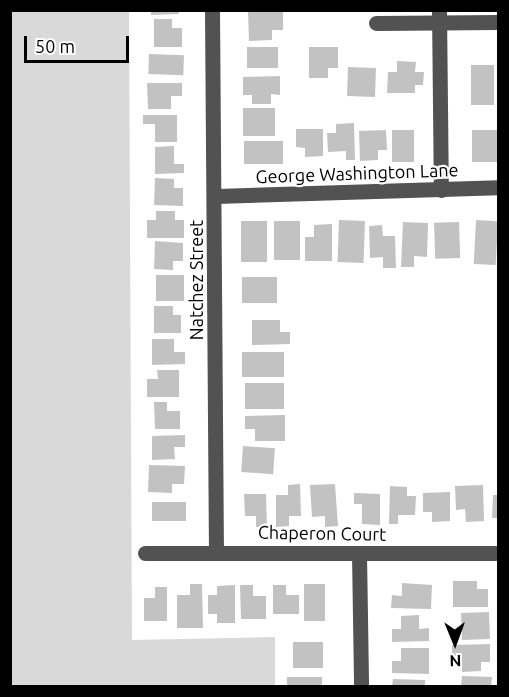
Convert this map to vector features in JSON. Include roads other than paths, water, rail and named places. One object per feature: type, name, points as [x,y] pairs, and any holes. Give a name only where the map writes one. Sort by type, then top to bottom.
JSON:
[{"type":"street","name":"Natchez Street","points":[[212,10],[216,196],[216,550]]},
{"type":"street","points":[[439,16],[441,190]]},
{"type":"street","points":[[376,22],[439,16],[498,22]]},
{"type":"street","name":"George Washington Lane","points":[[216,196],[498,187]]},
{"type":"street","name":"Chaperon Court","points":[[145,553],[216,550],[498,553]]},
{"type":"street","points":[[359,553],[361,687]]}]
